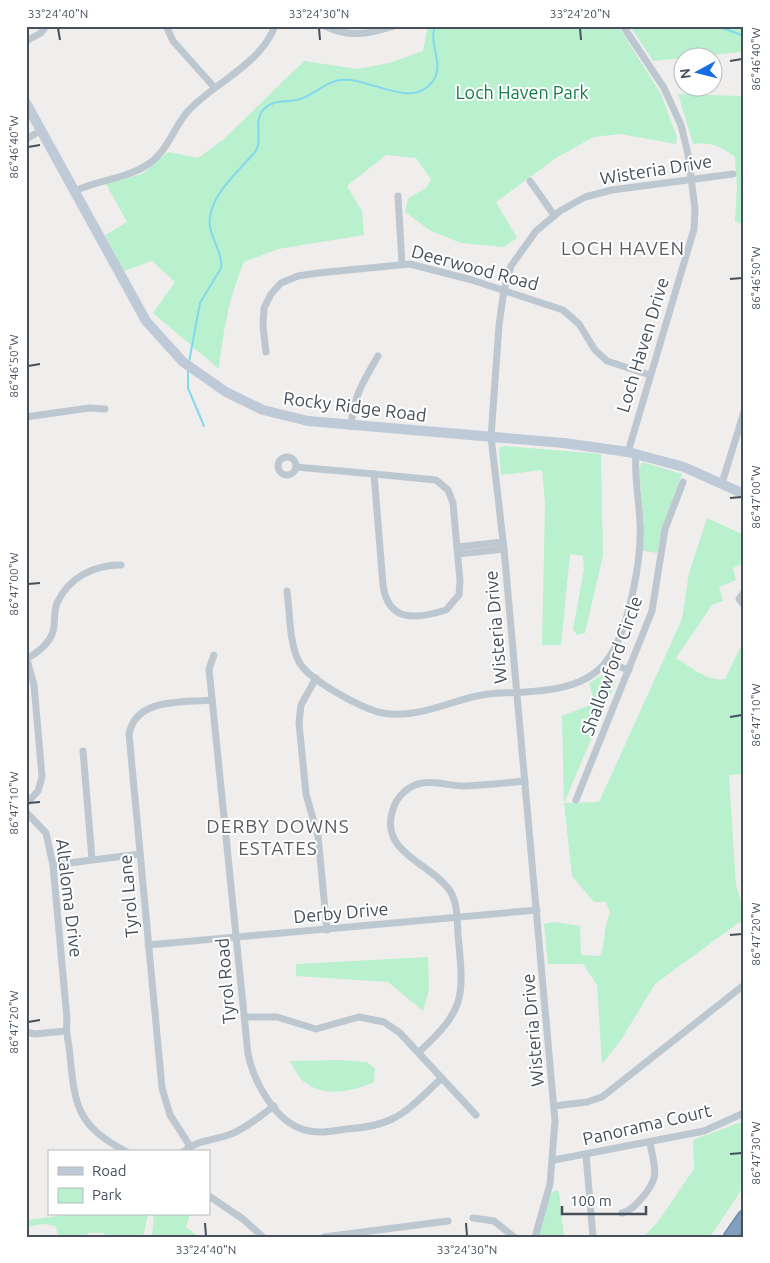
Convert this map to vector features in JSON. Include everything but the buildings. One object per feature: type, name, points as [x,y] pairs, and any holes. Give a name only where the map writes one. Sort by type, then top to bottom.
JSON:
[{"type":"highway","points":[[730,1237],[744,1216]]},
{"type":"main road","name":"Rocky Ridge Road","points":[[26,102],[141,313],[172,351],[212,384],[252,406],[276,414],[308,421],[586,446],[632,453],[684,467],[744,494]]},
{"type":"street","points":[[26,41],[41,33],[46,26]]},
{"type":"street","points":[[166,26],[174,41],[214,87]]},
{"type":"street","points":[[75,191],[131,173],[152,161],[164,148],[185,115],[214,87],[241,68],[259,51],[275,26]]},
{"type":"street","points":[[325,26],[353,35],[368,34],[394,26]]},
{"type":"street","name":"Loch Haven Drive","points":[[606,662],[616,642],[630,604],[634,586],[640,532],[635,466],[632,453],[650,376],[694,229],[696,216],[684,137],[677,116],[664,88],[623,26]]},
{"type":"street","points":[[26,139],[42,130]]},
{"type":"street","name":"Wisteria Drive","points":[[535,1237],[550,1184],[554,1160],[554,1106],[504,546],[491,437],[499,325],[504,290],[511,266],[536,230],[554,216],[585,198],[612,190],[733,174]]},
{"type":"street","points":[[530,181],[554,216]]},
{"type":"street","points":[[398,196],[402,264]]},
{"type":"street","name":"Deerwood Road","points":[[266,352],[263,326],[264,308],[271,294],[281,283],[298,276],[402,264],[430,268],[564,310],[579,324],[595,350],[607,361],[650,376]]},
{"type":"street","points":[[351,426],[353,405],[358,390],[378,356]]},
{"type":"street","points":[[26,417],[88,408],[105,409]]},
{"type":"street","points":[[722,483],[744,412]]},
{"type":"street","points":[[296,467],[430,479],[445,486],[453,503],[460,589],[456,602],[451,607],[440,612],[409,616],[402,615],[392,608],[384,594],[374,474]]},
{"type":"street","name":"Shallowford Circle","points":[[576,800],[652,610],[665,529],[683,482]]},
{"type":"street","points":[[458,550],[504,546]]},
{"type":"street","points":[[26,804],[38,791],[42,777],[34,685],[27,657],[39,651],[49,640],[54,627],[54,616],[58,602],[73,582],[94,568],[106,565],[121,565]]},
{"type":"street","points":[[287,591],[298,660],[305,670],[316,678],[363,707],[394,714],[424,711],[468,697],[569,686],[589,677],[606,662],[628,670]]},
{"type":"street","points":[[744,592],[739,599],[744,605]]},
{"type":"street","name":"Tyrol Road","points":[[214,655],[210,669],[212,700],[238,937],[248,1054],[253,1073],[274,1106],[292,1124],[307,1131],[321,1132],[371,1126],[401,1114],[442,1078]]},
{"type":"street","points":[[316,678],[301,704],[299,723],[306,794],[318,836],[326,930]]},
{"type":"street","name":"Tyrol Lane","points":[[190,1146],[174,1122],[164,1098],[129,740],[131,724],[140,712],[149,707],[212,700]]},
{"type":"street","points":[[84,751],[92,859]]},
{"type":"street","points":[[419,1052],[448,1024],[460,1000],[462,979],[457,917],[453,897],[446,886],[407,855],[397,844],[391,826],[392,813],[396,801],[407,790],[420,783],[466,786],[525,781]]},
{"type":"street","name":"Altaloma Drive","points":[[26,812],[46,833],[53,864],[67,1018],[65,1031],[69,1042],[78,1106],[94,1131],[123,1150]]},
{"type":"street","points":[[53,864],[140,854]]},
{"type":"street","name":"Derby Drive","points":[[148,945],[537,910]]},
{"type":"street","points":[[554,1106],[587,1102],[602,1097],[744,985]]},
{"type":"street","points":[[245,1016],[277,1017],[316,1029],[354,1018],[371,1018],[394,1027],[476,1115]]},
{"type":"street","points":[[26,1032],[35,1034],[65,1031]]},
{"type":"street","points":[[185,1150],[202,1141],[232,1134],[274,1106]]},
{"type":"street","name":"Panorama Court","points":[[554,1160],[650,1143],[711,1129],[744,1113]]},
{"type":"street","points":[[622,1213],[634,1207],[654,1183],[655,1169],[650,1143]]},
{"type":"street","points":[[586,1155],[593,1237]]},
{"type":"street","points":[[210,1197],[243,1219],[263,1237]]},
{"type":"street","points":[[473,1218],[494,1221],[514,1237]]},
{"type":"street","points":[[324,1237],[448,1221]]},
{"type":"green space","name":"Loch Haven Park","points":[[428,26],[618,26],[661,94],[677,137],[676,144],[620,134],[594,137],[556,158],[496,202],[517,238],[504,247],[461,243],[431,231],[405,212],[408,198],[426,188],[431,179],[416,158],[386,155],[347,186],[362,211],[364,235],[278,249],[244,262],[227,314],[219,369],[153,313],[175,282],[152,261],[124,271],[105,235],[127,222],[106,184],[142,174],[168,152],[198,158],[224,139],[304,61],[357,69],[389,63],[423,51]]},
{"type":"green space","points":[[630,26],[744,26],[744,74],[741,52],[722,54],[722,48],[672,48],[672,59],[653,61]]},
{"type":"green space","points":[[744,96],[744,225],[735,221],[737,187],[735,157],[715,146],[693,144],[679,98]]},
{"type":"green space","points":[[500,447],[601,454],[603,555],[585,633],[577,635],[573,629],[584,569],[583,556],[570,554],[561,645],[542,645],[545,503],[542,470],[501,475],[499,451]]},
{"type":"green space","points":[[642,462],[682,474],[662,527],[657,553],[640,550],[644,522],[639,469]]},
{"type":"green space","points":[[707,518],[744,535],[744,563],[733,568],[736,580],[719,587],[723,601],[712,605],[676,658],[706,676],[725,679],[744,640],[742,704],[744,706],[744,774],[729,775],[736,885],[744,911],[744,922],[738,923],[655,984],[621,1040],[602,1064],[597,985],[583,964],[548,964],[544,924],[554,922],[580,926],[581,955],[600,956],[610,913],[606,902],[594,902],[572,876],[564,803],[599,802],[682,619],[689,573]]},
{"type":"green space","points":[[604,674],[616,681],[564,803],[562,716],[595,703],[589,683]]},
{"type":"green space","points":[[428,957],[429,989],[423,1011],[388,982],[296,976],[296,964]]},
{"type":"green space","points":[[340,1060],[367,1062],[375,1069],[374,1082],[358,1088],[331,1092],[314,1088],[303,1081],[290,1061]]},
{"type":"green space","points":[[744,1121],[744,1186],[710,1237],[643,1237],[658,1222],[694,1169],[693,1140]]},
{"type":"green space","points":[[556,1190],[559,1192],[564,1237],[538,1237],[550,1194]]},
{"type":"green space","points":[[58,1216],[148,1216],[143,1237],[106,1237],[104,1233],[89,1233],[85,1237],[59,1237],[55,1226],[43,1224],[26,1227],[26,1220]]},
{"type":"green space","points":[[154,1216],[189,1216],[186,1227],[199,1237],[152,1236]]},
{"type":"waterway","points":[[189,362],[200,303],[221,268],[220,255],[210,224],[212,208],[228,182],[255,152],[259,142],[259,119],[264,109],[276,102],[305,97],[329,83],[340,80],[351,80],[402,93],[413,93],[424,89],[433,81],[436,75],[437,61],[433,40],[435,26]]},
{"type":"waterway","points":[[717,26],[744,36]]},
{"type":"waterway","points":[[188,370],[188,388],[204,426]]},
{"type":"district","name":"LOCH HAVEN","points":[[623,248]]},
{"type":"district","name":"DERBY DOWNS ESTATES","points":[[278,837]]}]
